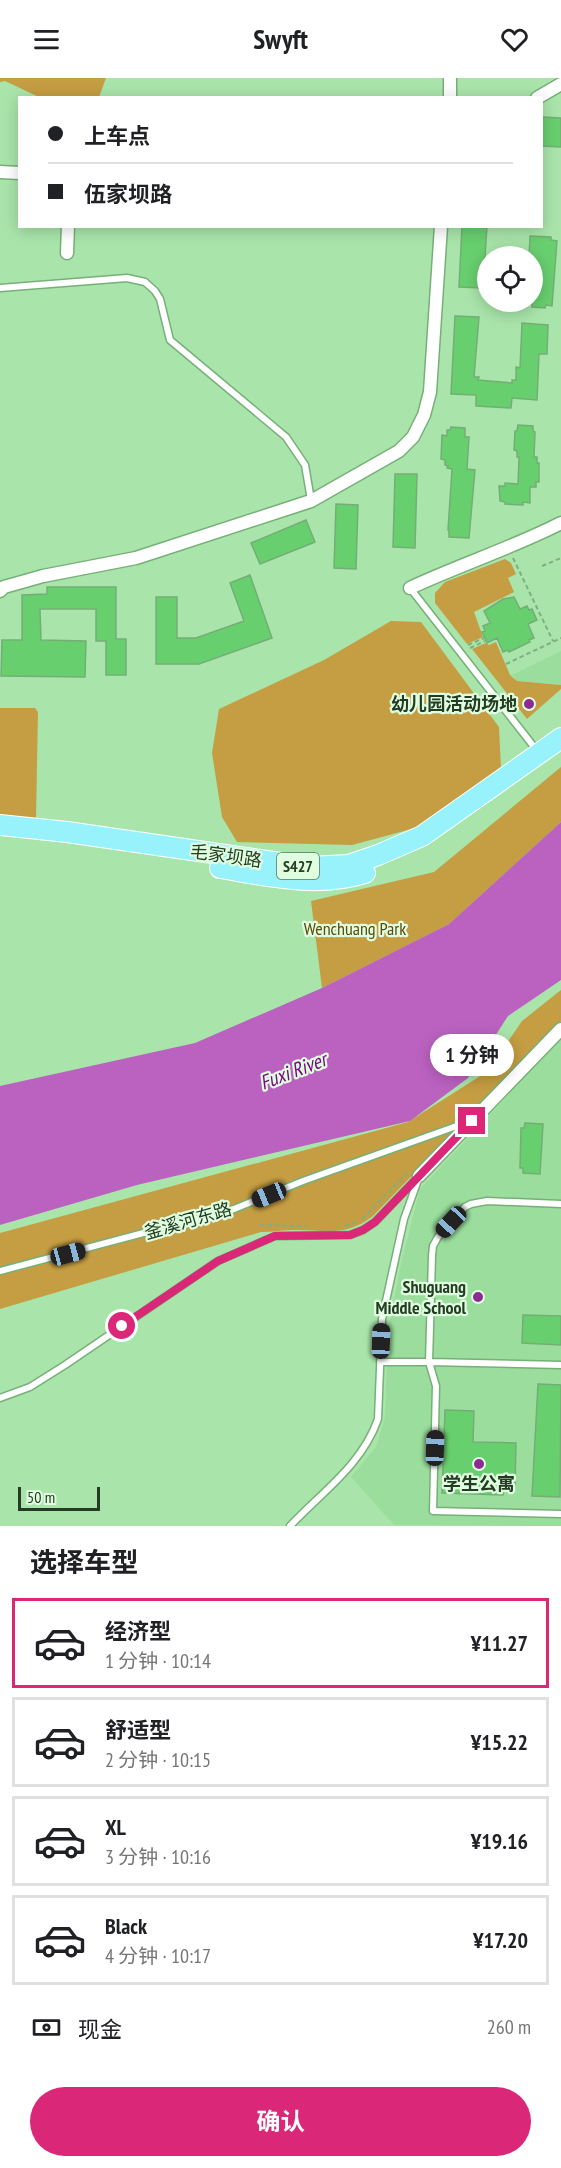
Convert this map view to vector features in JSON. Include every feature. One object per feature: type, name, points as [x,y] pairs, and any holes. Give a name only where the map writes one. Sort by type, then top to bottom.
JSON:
[{"type":"main road","name":"毛家坝路","points":[[0,825],[67,832],[309,867],[349,865],[422,836],[561,738]]},
{"type":"main road","name":"毛家坝路","points":[[0,838],[307,882],[350,878],[383,868],[430,846],[561,754]]},
{"type":"street","points":[[450,78],[450,96]]},
{"type":"street","points":[[540,96],[561,84]]},
{"type":"street","points":[[0,172],[18,172]]},
{"type":"street","points":[[67,253],[68,228]]},
{"type":"street","points":[[0,591],[4,587],[43,576],[136,558],[311,501],[399,451],[413,437],[424,414],[430,392],[441,228]]},
{"type":"street","points":[[410,588],[561,523]]},
{"type":"street","points":[[419,1176],[561,1029]]},
{"type":"lane","points":[[0,288],[127,278],[145,282],[160,299],[170,340],[286,436],[305,465],[311,501]]},
{"type":"lane","points":[[410,588],[540,754]]},
{"type":"lane","name":"釜溪河东路","points":[[0,1271],[234,1209],[303,1180],[472,1121]]},
{"type":"lane","points":[[290,1526],[355,1462],[368,1443],[378,1419],[382,1319],[404,1219],[419,1176]]},
{"type":"lane","points":[[0,1398],[30,1387],[218,1261],[275,1236],[350,1235],[363,1230],[375,1222],[419,1176]]},
{"type":"lane","points":[[561,1204],[478,1202],[465,1207],[438,1237],[433,1246],[432,1256],[429,1362],[436,1386],[433,1511],[561,1514]]},
{"type":"lane","points":[[380,1362],[561,1365]]},
{"type":"path","points":[[508,547],[553,641]]},
{"type":"path","points":[[542,566],[561,558]]},
{"type":"path","points":[[506,664],[561,638]]},
{"type":"path","points":[[469,647],[485,640]]},
{"type":"shaded area","points":[[561,651],[561,685],[517,681],[512,675]]},
{"type":"shaded area","name":"Shuguang Middle School","points":[[561,1039],[561,1526],[394,1525],[351,1477],[376,1447],[385,1417],[388,1330],[401,1264],[420,1189]]},
{"type":"green space","points":[[0,78],[106,78],[99,96],[37,96],[5,81],[0,82]]},
{"type":"green space","points":[[505,559],[511,563],[516,574],[508,578],[514,592],[474,612],[483,637],[467,644],[435,603],[435,593],[445,582]]},
{"type":"green space","points":[[391,621],[421,622],[499,727],[501,768],[419,827],[352,845],[237,842],[222,817],[212,753],[219,709],[324,660]]},
{"type":"green space","name":"幼儿园活动场地","points":[[496,642],[510,675],[517,681],[561,685],[561,689],[527,719],[472,649],[486,643],[489,645]]},
{"type":"green space","points":[[0,708],[35,708],[38,712],[36,818],[31,821],[0,820]]},
{"type":"green space","name":"Wenchuang Park","points":[[561,767],[561,822],[449,924],[322,988],[311,901],[434,872]]},
{"type":"green space","points":[[561,990],[561,1021],[373,1216],[363,1223],[336,1231],[261,1232],[0,1309],[0,1233],[408,1122],[488,1071],[522,1021]]},
{"type":"water","name":"Fuxi River","points":[[561,822],[561,980],[508,1016],[468,1078],[410,1121],[137,1185],[0,1225],[0,1086],[195,1043],[322,988],[449,924]]},
{"type":"building","points":[[543,117],[561,118],[561,147],[543,146]]},
{"type":"building","points":[[462,228],[487,228],[486,246],[477,246],[477,288],[459,287]]},
{"type":"building","points":[[530,236],[551,237],[551,240],[557,241],[552,306],[546,305],[543,308],[543,246],[530,246]]},
{"type":"building","points":[[455,316],[479,317],[474,377],[479,377],[478,380],[512,383],[512,380],[516,380],[516,367],[520,368],[522,323],[548,325],[547,354],[539,354],[537,400],[512,398],[511,408],[476,406],[476,395],[451,394]]},
{"type":"building","points":[[518,425],[533,426],[535,432],[534,457],[537,457],[537,463],[539,463],[539,482],[536,482],[536,487],[530,487],[530,503],[523,502],[523,505],[505,504],[500,501],[499,486],[505,486],[505,483],[518,484],[519,457],[517,457],[517,451],[514,450],[515,431]]},
{"type":"building","points":[[451,427],[465,428],[465,437],[469,437],[467,469],[475,470],[469,538],[449,537],[452,469],[447,468],[445,460],[441,459],[442,435],[447,436],[447,430]]},
{"type":"building","points":[[395,474],[417,474],[415,548],[393,547]]},
{"type":"building","points":[[336,504],[358,505],[356,569],[334,568]]},
{"type":"building","points":[[306,520],[315,542],[260,564],[251,543]]},
{"type":"building","points":[[250,575],[272,638],[199,664],[156,664],[156,597],[177,597],[177,638],[196,638],[244,621],[230,583]]},
{"type":"building","points":[[47,587],[116,587],[116,639],[126,639],[126,675],[106,675],[106,641],[96,641],[96,609],[40,609],[41,640],[86,641],[85,677],[1,676],[2,640],[22,640],[22,595],[47,594]]},
{"type":"building","points":[[514,597],[520,609],[527,606],[529,610],[532,609],[537,620],[528,624],[534,638],[509,652],[508,650],[503,652],[497,638],[487,643],[482,632],[485,631],[483,626],[490,623],[484,611],[503,599]]},
{"type":"building","points":[[525,1123],[543,1124],[540,1174],[523,1173],[523,1168],[520,1168],[521,1128],[524,1128]]},
{"type":"building","points":[[523,1315],[561,1316],[561,1345],[522,1343]]},
{"type":"building","name":"学生公寓","points":[[538,1384],[561,1385],[560,1497],[532,1496]]},
{"type":"building","name":"学生公寓","points":[[445,1410],[474,1411],[473,1442],[516,1443],[515,1485],[504,1485],[503,1495],[442,1493]]},
{"type":"place","name":"幼儿园活动场地","points":[[529,704]]},
{"type":"place","name":"Shuguang Middle School","points":[[478,1297]]},
{"type":"place","name":"学生公寓","points":[[479,1464]]},
{"type":"route","points":[[122,1326],[218,1261],[275,1236],[350,1235],[363,1230],[375,1222],[472,1121]]}]
